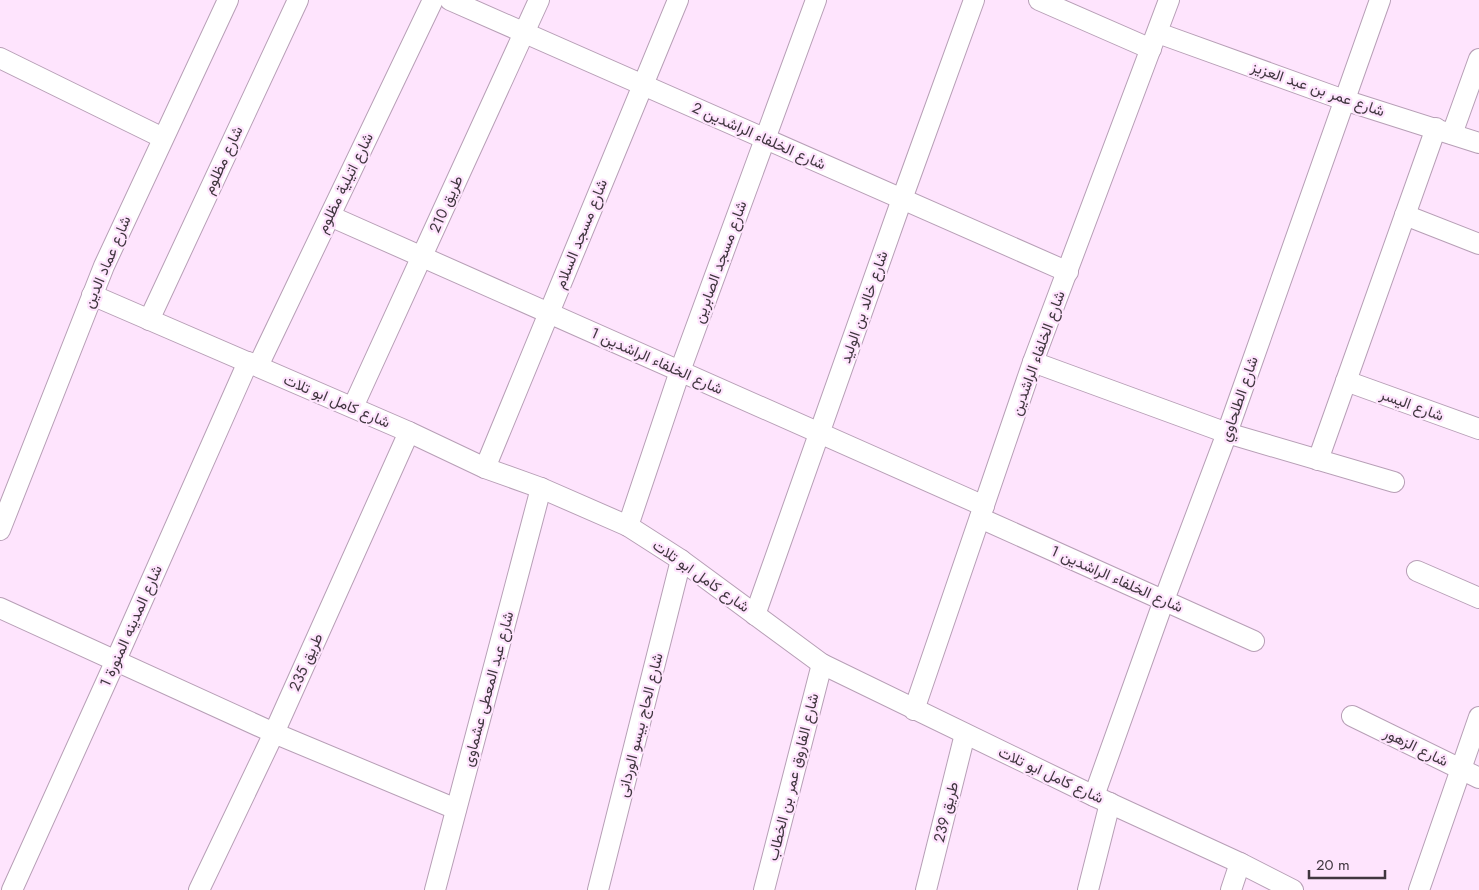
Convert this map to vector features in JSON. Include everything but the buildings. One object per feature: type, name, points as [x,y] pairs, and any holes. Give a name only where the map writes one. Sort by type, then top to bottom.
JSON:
[{"type":"street","name":"شارع عماد الدين","points":[[1,525],[115,241],[228,0]]},
{"type":"street","name":"شارع مظلوم","points":[[149,320],[298,0]]},
{"type":"street","name":"شارع اتيلية مظلوم","points":[[253,364],[330,216],[433,0]]},
{"type":"street","name":"شارع الخلفاء الراشدين 2","points":[[450,0],[1068,272]]},
{"type":"street","name":"طريق 210","points":[[353,408],[539,0]]},
{"type":"street","name":"شارع مسجد السلام","points":[[485,468],[678,0]]},
{"type":"street","name":"شارع مسجد الصابرين","points":[[628,526],[680,371],[816,0]]},
{"type":"street","name":"شارع خالد بن الوليد","points":[[755,615],[974,0]]},
{"type":"street","name":"شارع عمر بن عبد العزيز","points":[[1038,0],[1154,41],[1479,143]]},
{"type":"street","name":"شارع الخلفاء الراشدين","points":[[914,710],[1033,362],[1169,0]]},
{"type":"street","name":"شارع الطلحاوي","points":[[1088,890],[1102,800],[1164,600],[1228,433],[1380,0]]},
{"type":"street","points":[[0,58],[163,138]]},
{"type":"street","points":[[1318,460],[1405,215],[1479,59]]},
{"type":"street","points":[[1405,215],[1479,244]]},
{"type":"street","name":"شارع الخلفاء الراشدين 1","points":[[330,216],[819,433],[1164,600],[1254,641]]},
{"type":"street","name":"شارع كامل ابو تلات","points":[[92,295],[409,432],[485,468],[541,488],[628,526],[682,560],[822,664],[914,710],[1102,800],[1240,863],[1293,890]]},
{"type":"street","points":[[1033,362],[1228,433],[1394,482]]},
{"type":"street","name":"شارع المدينه المنورة 1","points":[[12,890],[253,364]]},
{"type":"street","name":"شارع اليسر","points":[[1346,381],[1479,429]]},
{"type":"street","name":"طريق 235","points":[[200,890],[274,733],[409,432]]},
{"type":"street","name":"شارع عبد المعطى عشماوى","points":[[435,890],[541,488]]},
{"type":"street","name":"شارع الحاج بيسو الوردانى","points":[[598,890],[682,560]]},
{"type":"street","points":[[1418,570],[1479,598]]},
{"type":"street","points":[[0,608],[274,733],[456,809]]},
{"type":"street","name":"شارع الفاروق عمر بن الخطاب","points":[[764,890],[822,664]]},
{"type":"street","name":"شارع الزهور","points":[[1352,716],[1479,778]]},
{"type":"street","points":[[1419,890],[1479,717]]},
{"type":"street","name":"طريق 239","points":[[926,890],[966,734]]},
{"type":"street","points":[[1231,890],[1240,863]]}]
